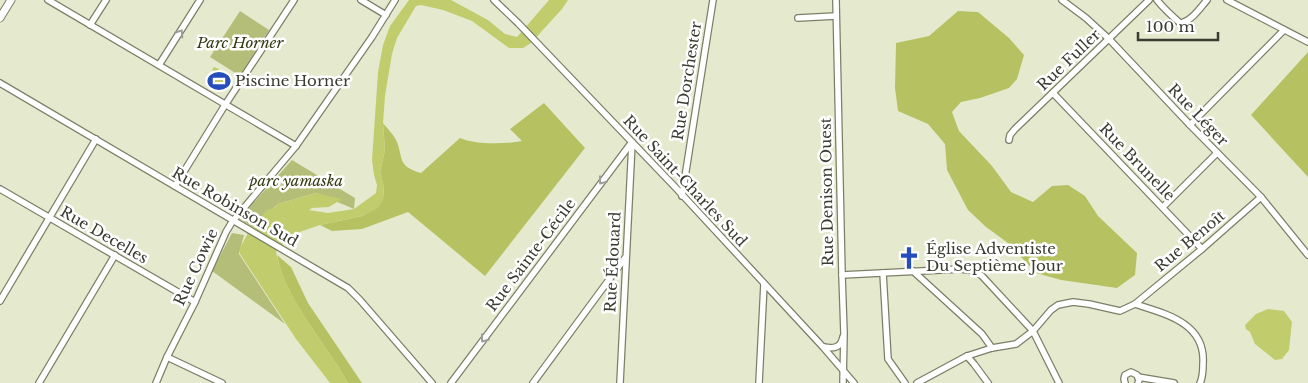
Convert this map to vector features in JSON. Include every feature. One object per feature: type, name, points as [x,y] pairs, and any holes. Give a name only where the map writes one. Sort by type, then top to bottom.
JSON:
[{"type":"main road","points":[[0,18],[11,0]]},
{"type":"street","points":[[48,0],[296,146]]},
{"type":"street","points":[[90,25],[106,0]]},
{"type":"street","points":[[159,66],[200,0]]},
{"type":"street","points":[[175,186],[225,104],[294,0]]},
{"type":"street","points":[[361,0],[386,15]]},
{"type":"street","name":"Rue Cowie","points":[[156,383],[226,232],[296,146],[395,0]]},
{"type":"street","name":"Rue Saint-Charles Sud","points":[[494,0],[632,142],[823,347],[854,383]]},
{"type":"street","name":"Rue Dorchester","points":[[682,196],[713,0]]},
{"type":"street","name":"Rue Denison Ouest","points":[[836,0],[844,333],[843,383]]},
{"type":"street","name":"Rue Léger","points":[[1062,0],[1109,39],[1261,197],[1308,255]]},
{"type":"street","name":"Rue Fuller","points":[[1009,140],[1015,129],[1149,0]]},
{"type":"street","points":[[1157,0],[1180,24],[1183,24],[1207,0]]},
{"type":"street","points":[[1227,0],[1308,42]]},
{"type":"street","points":[[798,18],[836,16]]},
{"type":"street","points":[[1190,125],[1284,30]]},
{"type":"street","name":"Rue Robinson Sud","points":[[0,83],[348,288],[432,383]]},
{"type":"street","name":"Rue Brunelle","points":[[1053,92],[1202,249]]},
{"type":"street","points":[[0,301],[96,139]]},
{"type":"street","name":"Rue Édouard","points":[[620,383],[632,142]]},
{"type":"street","name":"Rue Sainte-Cécile","points":[[451,383],[632,142]]},
{"type":"street","points":[[1163,207],[1217,153]]},
{"type":"street","name":"Rue Decelles","points":[[0,189],[195,302]]},
{"type":"street","name":"Rue Benoît","points":[[1135,304],[1261,197]]},
{"type":"street","points":[[39,383],[114,255]]},
{"type":"street","points":[[533,383],[626,257]]},
{"type":"street","points":[[842,275],[961,268],[975,271],[982,276],[1033,331],[1059,383]]},
{"type":"street","points":[[912,271],[982,334],[992,348]]},
{"type":"street","points":[[883,273],[888,359],[905,383]]},
{"type":"street","points":[[759,383],[764,284]]},
{"type":"street","points":[[917,383],[967,356],[992,348],[1016,344],[1033,331],[1058,305],[1073,302],[1120,311],[1135,304],[1166,314],[1180,321],[1198,336],[1204,357],[1200,383]]},
{"type":"street","points":[[823,347],[830,349],[838,347],[842,342],[844,333]]},
{"type":"street","points":[[967,356],[988,383]]},
{"type":"street","points":[[167,357],[222,383]]},
{"type":"street","points":[[1125,383],[1124,377],[1129,372],[1136,373],[1138,380],[1174,383]]},
{"type":"green space","name":"Parc Horner","points":[[240,11],[269,30],[240,76],[210,57]]},
{"type":"green space","name":"parc yamaska","points":[[292,160],[355,198],[354,209],[316,193],[278,204],[252,227],[239,219]]},
{"type":"green space","points":[[232,233],[244,235],[239,254],[285,324],[212,271]]},
{"type":"shaded area","points":[[409,0],[451,0],[488,20],[505,34],[517,37],[549,0],[568,0],[531,43],[523,48],[509,48],[472,21],[443,10],[421,5],[416,6],[397,38],[392,54],[385,96],[383,123],[385,150],[380,172],[384,186],[383,199],[378,208],[362,216],[320,225],[291,235],[276,252],[281,270],[297,304],[348,383],[330,383],[296,339],[240,254],[240,248],[250,229],[267,210],[274,208],[278,204],[316,193],[342,199],[329,207],[312,208],[309,210],[328,213],[354,209],[376,193],[377,185],[372,160],[378,72],[383,45],[390,26]]},
{"type":"shaded area","points":[[958,11],[978,12],[1009,38],[1024,55],[1017,79],[1009,88],[961,102],[952,112],[959,131],[992,166],[1011,192],[1033,202],[1052,186],[1068,185],[1085,196],[1098,216],[1137,253],[1135,275],[1117,288],[1061,280],[1036,273],[1008,243],[986,227],[968,210],[947,170],[945,144],[928,124],[898,111],[895,88],[896,43],[929,36]]},
{"type":"shaded area","points":[[1308,52],[1308,177],[1251,115]]},
{"type":"shaded area","name":"Piscine Horner","points":[[214,67],[219,69],[218,72],[229,79],[222,91],[209,83],[217,73],[212,70]]},
{"type":"shaded area","points":[[544,103],[585,148],[485,276],[408,212],[362,229],[332,231],[320,225],[362,216],[378,207],[383,199],[384,187],[380,172],[385,150],[383,123],[396,140],[404,164],[421,173],[460,138],[474,142],[490,143],[522,141],[510,129]]},
{"type":"shaded area","points":[[277,255],[291,267],[308,303],[362,383],[348,383],[297,305],[281,272]]},
{"type":"shaded area","points":[[1268,309],[1284,311],[1292,322],[1289,350],[1282,359],[1275,360],[1255,344],[1250,332],[1246,329],[1245,325],[1256,314]]},
{"type":"place","name":"Piscine Horner","points":[[219,81]]},
{"type":"place","name":"Église Adventiste Du Septième Jour","points":[[909,258]]}]
